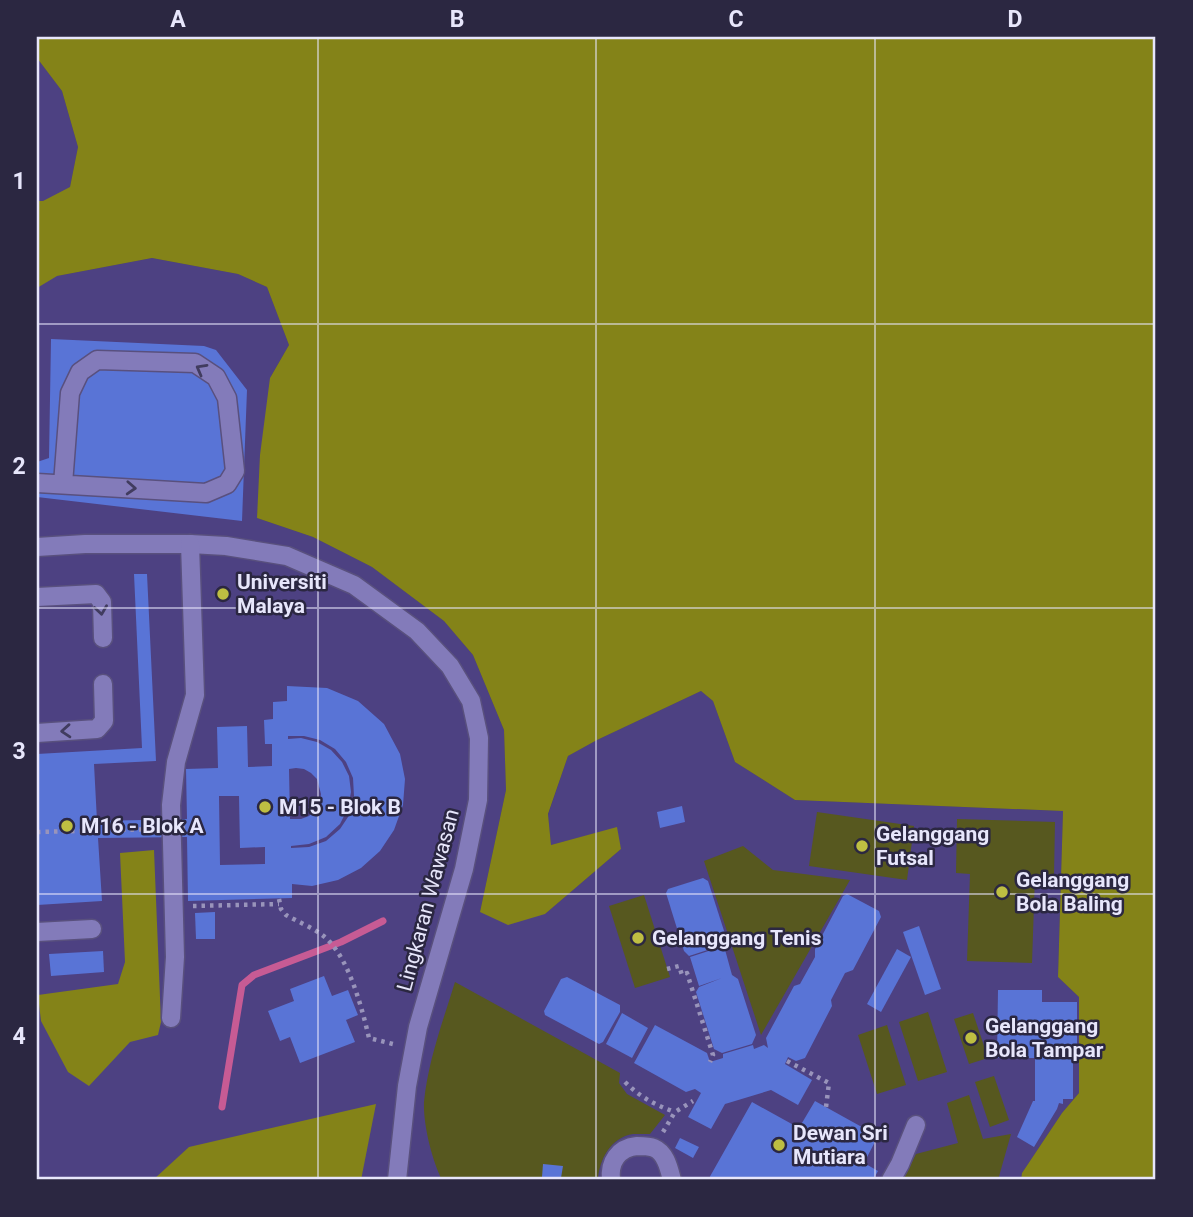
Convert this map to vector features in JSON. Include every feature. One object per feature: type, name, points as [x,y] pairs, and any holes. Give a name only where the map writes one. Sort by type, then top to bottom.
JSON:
[{"type":"street","points":[[37,482],[63,484],[206,493],[227,484],[234,471],[228,398],[216,377],[195,363],[97,360],[80,372],[70,393],[63,484]]},
{"type":"street","points":[[171,1017],[175,957],[171,805],[176,762],[195,695],[190,544]]},
{"type":"street","name":"Lingkaran Wawasan","points":[[37,547],[190,544],[226,546],[287,556],[354,585],[417,631],[450,666],[471,702],[479,738],[478,800],[464,869],[418,1027],[407,1086],[401,1175]]},
{"type":"street","points":[[37,597],[96,594],[103,602],[103,638]]},
{"type":"street","points":[[37,733],[97,729],[104,721],[103,684]]},
{"type":"street","points":[[37,932],[92,929]]},
{"type":"street","points":[[891,1180],[916,1125]]},
{"type":"street","points":[[611,1180],[612,1161],[628,1148],[640,1146],[653,1147],[665,1158],[673,1180]]},
{"type":"path","points":[[37,832],[196,828]]},
{"type":"path","points":[[173,906],[279,901],[286,915],[328,939],[337,952],[362,1007],[369,1038],[393,1044]]},
{"type":"path","points":[[667,969],[679,966],[682,975],[687,973],[713,1055],[710,1062]]},
{"type":"path","points":[[787,1061],[829,1083],[826,1107]]},
{"type":"path","points":[[625,1082],[645,1099],[674,1112]]},
{"type":"path","points":[[653,1147],[674,1112],[693,1101]]},
{"type":"shaded area","points":[[37,37],[1156,37],[1156,1180],[1021,1180],[1022,1173],[1062,1113],[1079,1093],[1079,997],[1058,977],[1063,811],[795,800],[735,762],[713,701],[701,691],[568,756],[548,814],[551,845],[617,827],[621,849],[545,914],[508,925],[480,912],[506,790],[504,730],[473,655],[444,621],[372,567],[313,537],[257,518],[260,455],[270,378],[289,345],[267,287],[238,274],[152,258],[57,276],[37,288],[37,201],[43,201],[70,187],[78,147],[62,91],[37,58]]},
{"type":"shaded area","name":"Universiti Malaya","points":[[37,58],[62,91],[78,147],[57,276],[152,258],[238,274],[267,287],[289,345],[271,376],[257,518],[313,537],[372,567],[444,621],[473,655],[504,730],[506,790],[480,912],[545,914],[621,849],[616,828],[551,845],[548,815],[568,756],[701,691],[713,701],[735,762],[795,800],[1063,811],[1058,977],[1079,997],[1079,1093],[1062,1113],[1022,1173],[1021,1180],[37,1180]]},
{"type":"shaded area","name":"Gelanggang Futsal","points":[[817,812],[914,826],[907,880],[809,866]]},
{"type":"shaded area","name":"Gelanggang Bola Baling","points":[[957,819],[1055,822],[1054,875],[1035,875],[1032,963],[967,961],[970,874],[956,873]]},
{"type":"shaded area","points":[[743,846],[773,870],[850,880],[761,1035],[704,861]]},
{"type":"shaded area","points":[[154,850],[161,1022],[158,1035],[130,1042],[89,1086],[68,1072],[41,1021],[38,995],[118,984],[125,962],[120,853]]},
{"type":"shaded area","name":"Gelanggang Tenis","points":[[644,895],[670,977],[635,988],[609,906]]},
{"type":"shaded area","points":[[455,982],[620,1073],[619,1083],[627,1094],[665,1115],[650,1134],[633,1134],[618,1140],[604,1157],[598,1180],[442,1180],[429,1142],[424,1102],[432,1056]]},
{"type":"shaded area","points":[[928,1012],[947,1072],[918,1081],[899,1022]]},
{"type":"shaded area","name":"Gelanggang Bola Tampar","points":[[973,1013],[988,1058],[969,1064],[954,1019]]},
{"type":"shaded area","points":[[887,1025],[906,1085],[877,1094],[858,1035]]},
{"type":"shaded area","name":"Gelanggang Bola Tampar","points":[[994,1076],[1009,1120],[990,1127],[975,1082]]},
{"type":"shaded area","points":[[969,1095],[983,1139],[1011,1134],[998,1180],[903,1180],[916,1154],[958,1143],[947,1103]]},
{"type":"shaded area","points":[[376,1104],[361,1180],[153,1180],[189,1147]]},
{"type":"building","points":[[51,339],[204,346],[216,350],[247,390],[242,521],[37,497],[37,462],[49,458]]},
{"type":"building","points":[[134,574],[147,574],[156,761],[94,764],[97,821],[187,819],[186,769],[218,768],[217,727],[247,726],[248,767],[272,766],[272,744],[265,744],[264,720],[273,719],[273,702],[287,701],[287,686],[327,688],[358,701],[384,724],[400,754],[405,779],[403,805],[394,830],[380,851],[361,868],[338,880],[312,886],[292,884],[292,898],[188,901],[187,837],[98,838],[102,901],[37,905],[37,754],[142,748]],"holes":[[[288,736],[320,740],[335,749],[346,762],[353,778],[354,796],[350,814],[340,829],[326,841],[309,847],[291,848],[326,837],[340,824],[348,808],[351,792],[349,776],[342,762],[331,750],[317,742],[301,738],[288,739]],[[289,769],[304,769],[311,773],[317,779],[321,794],[315,810],[301,819],[290,819]],[[219,796],[239,796],[240,848],[265,847],[265,864],[220,865]]]},
{"type":"building","points":[[682,806],[685,822],[660,828],[657,812]]},
{"type":"building","points":[[703,878],[708,881],[726,937],[723,945],[689,956],[684,951],[666,893],[668,889]]},
{"type":"building","points":[[847,894],[879,911],[881,917],[853,970],[845,973],[831,1000],[832,1006],[805,1058],[796,1061],[788,1057],[785,1064],[812,1080],[798,1105],[771,1090],[725,1104],[711,1129],[688,1117],[701,1093],[695,1089],[686,1092],[634,1063],[655,1025],[707,1053],[710,1062],[723,1058],[723,1054],[753,1045],[754,1049],[764,1045],[768,1048],[766,1038],[794,986],[800,984],[815,957],[815,949],[843,896]]},
{"type":"building","points":[[215,912],[215,939],[196,939],[195,913]]},
{"type":"building","points":[[919,926],[941,989],[925,995],[903,932]]},
{"type":"building","points":[[724,946],[732,975],[738,979],[756,1035],[752,1044],[722,1053],[714,1049],[696,992],[699,987],[722,978],[699,986],[690,957]]},
{"type":"building","points":[[897,949],[911,957],[881,1012],[867,1004]]},
{"type":"building","points":[[103,951],[104,972],[51,976],[49,954]]},
{"type":"building","points":[[324,976],[332,996],[348,990],[358,1015],[346,1020],[355,1042],[300,1063],[290,1037],[280,1041],[268,1011],[294,1001],[290,989]]},
{"type":"building","points":[[567,977],[620,1005],[620,1012],[603,1042],[599,1044],[545,1015],[544,1011],[561,979]]},
{"type":"building","points":[[998,990],[1042,990],[1042,1002],[1077,1002],[1073,1099],[1063,1099],[1063,1104],[1059,1103],[1034,1147],[1017,1137],[1035,1101],[1035,1058],[997,1058]]},
{"type":"building","points":[[622,1013],[648,1028],[632,1058],[606,1044]]},
{"type":"building","name":"Dewan Sri Mutiara","points":[[815,1101],[878,1136],[864,1163],[878,1171],[873,1180],[708,1180],[752,1102],[799,1128]]},
{"type":"building","points":[[680,1138],[699,1147],[693,1158],[675,1148]]},
{"type":"building","points":[[543,1164],[563,1166],[561,1178],[542,1177]]},
{"type":"waterway","points":[[222,1107],[242,985],[254,975],[341,942],[383,921]]},
{"type":"place","name":"Universiti Malaya","points":[[223,594]]},
{"type":"place","name":"M15 - Blok B","points":[[265,807]]},
{"type":"place","name":"M16 - Blok A","points":[[67,826]]},
{"type":"place","name":"Gelanggang Futsal","points":[[862,846]]},
{"type":"place","name":"Gelanggang Bola Baling","points":[[1002,892]]},
{"type":"place","name":"Gelanggang Tenis","points":[[638,938]]},
{"type":"place","name":"Gelanggang Bola Tampar","points":[[971,1038]]},
{"type":"place","name":"Dewan Sri Mutiara","points":[[779,1145]]}]
